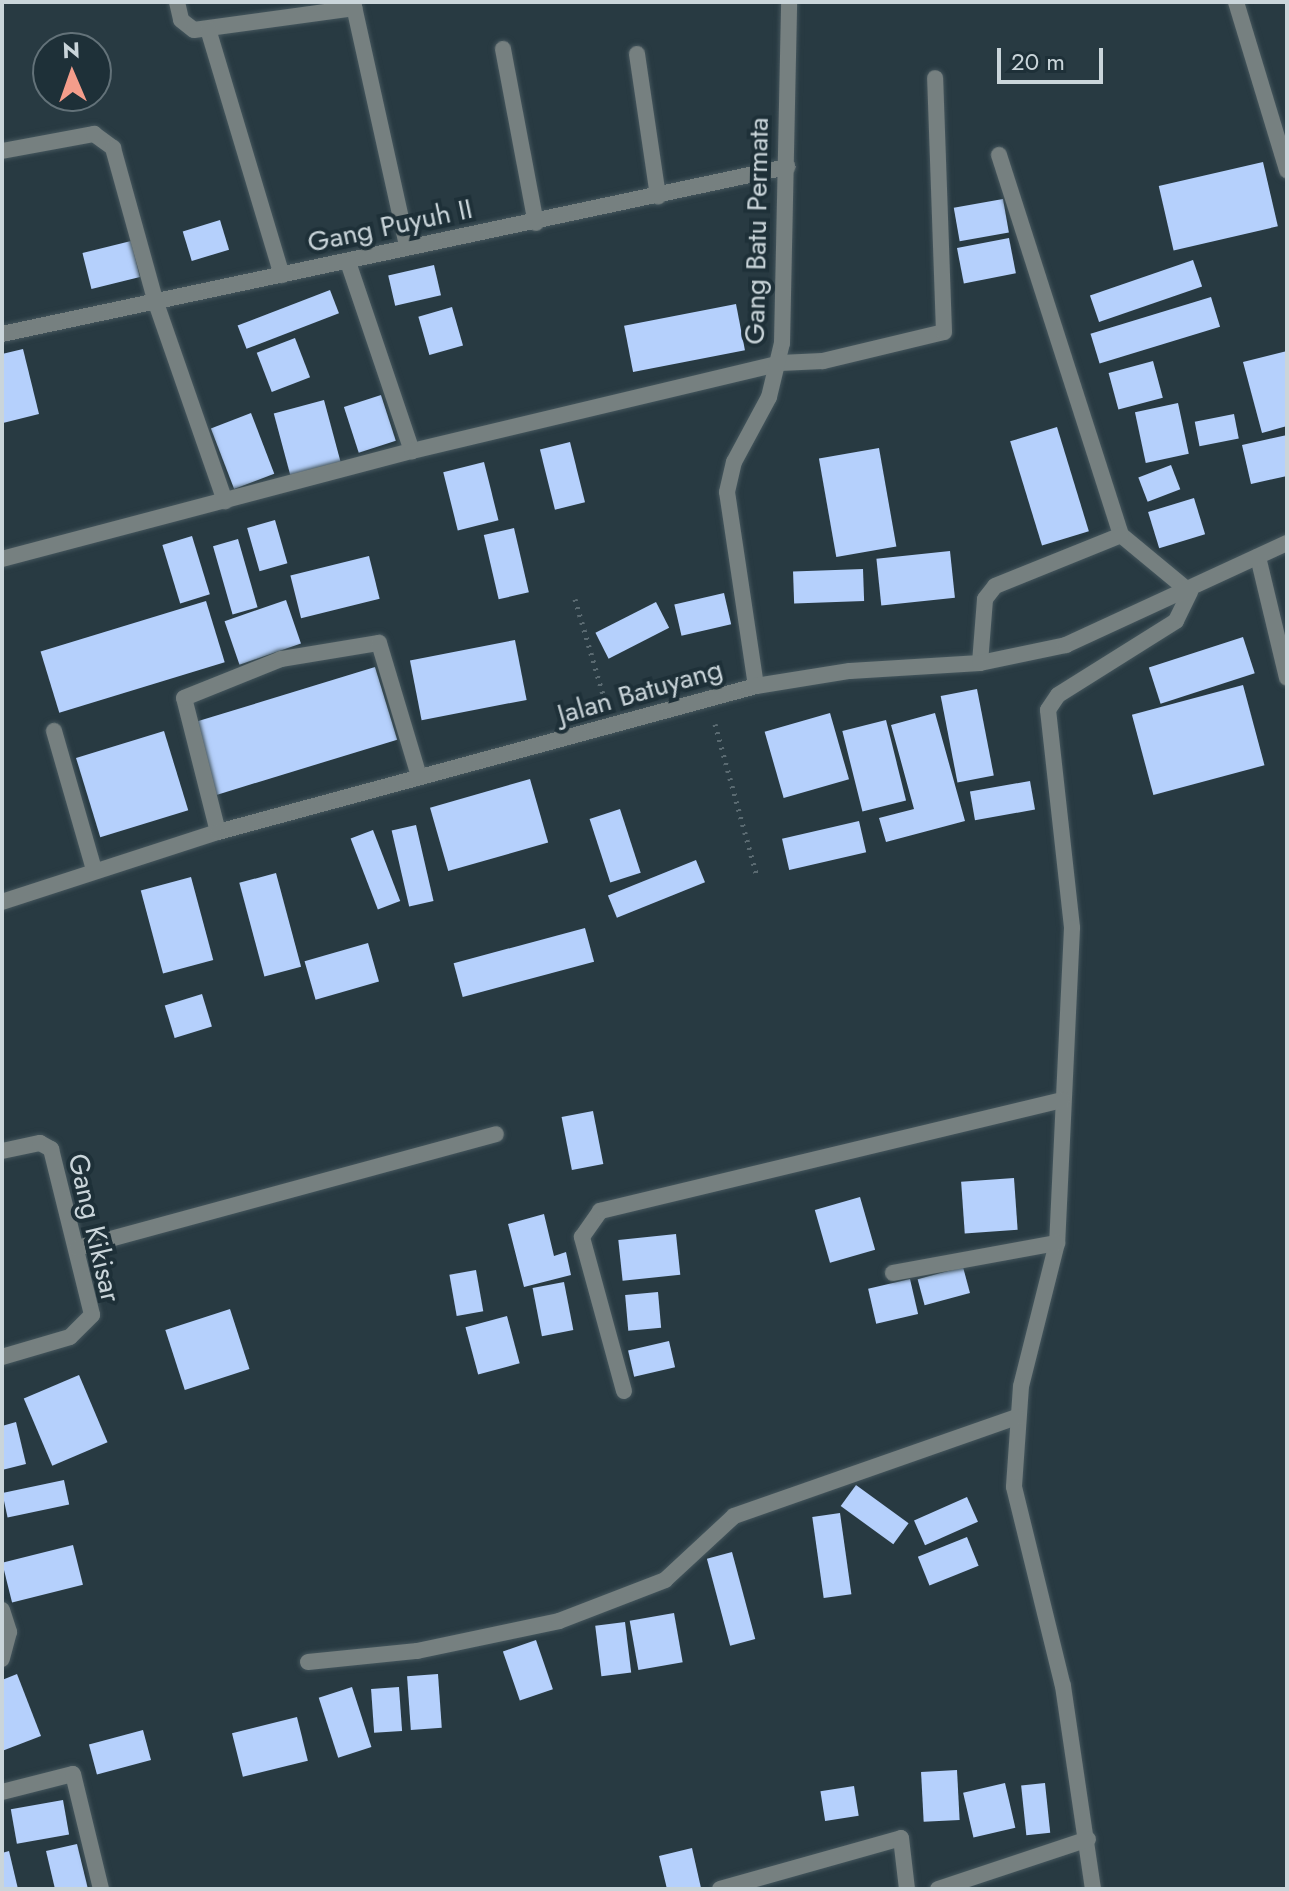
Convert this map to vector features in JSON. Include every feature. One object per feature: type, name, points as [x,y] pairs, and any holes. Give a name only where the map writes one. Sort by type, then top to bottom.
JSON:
[{"type":"street","points":[[177,2],[185,27],[208,29],[354,5],[407,246]]},
{"type":"street","name":"Gang Batu Permata","points":[[756,686],[727,492],[780,363],[789,2]]},
{"type":"street","points":[[1236,2],[1287,170]]},
{"type":"street","points":[[208,29],[282,275]]},
{"type":"street","points":[[503,49],[536,223]]},
{"type":"street","points":[[637,54],[658,196]]},
{"type":"street","points":[[2,559],[412,451],[780,363],[823,361],[944,332],[935,78]]},
{"type":"street","points":[[2,151],[84,135],[107,139],[156,303],[225,501]]},
{"type":"street","points":[[999,155],[1121,535],[1190,592],[1176,621],[1058,695],[1048,710],[1072,928],[1057,1243],[1016,1417],[1014,1487],[1063,1686],[1093,1889]]},
{"type":"street","name":"Gang Puyuh II","points":[[2,334],[348,262],[407,246],[536,223],[787,167]]},
{"type":"street","points":[[348,262],[412,451]]},
{"type":"street","points":[[980,663],[985,599],[995,586],[1121,535]]},
{"type":"street","name":"Jalan Batuyang","points":[[2,902],[218,832],[756,686],[850,671],[980,663],[1066,645],[1190,592],[1287,543]]},
{"type":"street","points":[[1258,557],[1287,678]]},
{"type":"street","points":[[218,832],[184,698],[281,659],[379,643],[419,776]]},
{"type":"street","points":[[54,731],[94,870]]},
{"type":"street","points":[[624,1391],[582,1237],[600,1211],[1062,1100]]},
{"type":"street","points":[[77,1248],[496,1134]]},
{"type":"street","name":"Gang Kikisar","points":[[2,1151],[31,1143],[51,1149],[92,1315],[86,1328],[2,1357]]},
{"type":"street","points":[[893,1273],[1057,1243]]},
{"type":"street","points":[[308,1662],[417,1651],[559,1621],[665,1580],[734,1516],[1016,1417]]},
{"type":"street","points":[[2,1610],[9,1632],[2,1659]]},
{"type":"street","points":[[2,1792],[73,1774],[101,1889]]},
{"type":"street","points":[[720,1889],[901,1838],[907,1889]]},
{"type":"street","points":[[938,1889],[1088,1839]]},
{"type":"path","points":[[575,599],[613,726]]},
{"type":"path","points":[[708,700],[757,876]]},
{"type":"building","points":[[1263,162],[1278,226],[1174,250],[1159,186]]},
{"type":"building","points":[[1003,199],[1009,232],[960,241],[954,208]]},
{"type":"building","points":[[220,220],[229,250],[192,261],[183,231]]},
{"type":"building","points":[[1009,238],[1016,273],[964,283],[957,248]]},
{"type":"building","points":[[131,241],[140,277],[91,289],[82,253]]},
{"type":"building","points":[[1193,260],[1202,286],[1099,322],[1090,295]]},
{"type":"building","points":[[434,265],[441,295],[395,306],[388,276]]},
{"type":"building","points":[[330,290],[339,313],[247,349],[238,325]]},
{"type":"building","points":[[1211,297],[1220,327],[1100,363],[1091,334]]},
{"type":"building","points":[[736,304],[745,350],[633,372],[624,326]]},
{"type":"building","points":[[452,307],[463,345],[429,355],[418,317]]},
{"type":"building","points":[[295,338],[310,377],[272,392],[257,353]]},
{"type":"building","points":[[23,349],[39,414],[3,423],[2,354]]},
{"type":"building","points":[[1287,351],[1287,426],[1262,433],[1243,362]]},
{"type":"building","points":[[1153,361],[1163,398],[1118,410],[1109,373]]},
{"type":"building","points":[[381,395],[396,441],[359,453],[344,407]]},
{"type":"building","points":[[324,400],[341,463],[291,476],[274,413]]},
{"type":"building","points":[[1178,403],[1189,454],[1146,463],[1135,412]]},
{"type":"building","points":[[251,413],[274,474],[234,489],[211,428]]},
{"type":"building","points":[[1234,414],[1239,439],[1200,446],[1195,422]]},
{"type":"building","points":[[1057,427],[1089,531],[1042,546],[1010,441]]},
{"type":"building","points":[[1287,435],[1287,476],[1251,484],[1242,445]]},
{"type":"building","points":[[570,442],[585,502],[555,510],[540,449]]},
{"type":"building","points":[[879,448],[896,546],[836,557],[819,459]]},
{"type":"building","points":[[484,462],[499,520],[458,530],[443,472]]},
{"type":"building","points":[[1171,465],[1180,489],[1148,502],[1138,478]]},
{"type":"building","points":[[1194,498],[1205,534],[1159,548],[1148,512]]},
{"type":"building","points":[[275,520],[287,563],[260,571],[247,528]]},
{"type":"building","points":[[514,528],[529,592],[499,599],[484,535]]},
{"type":"building","points":[[192,536],[210,594],[180,603],[162,545]]},
{"type":"building","points":[[238,539],[258,607],[233,614],[213,546]]},
{"type":"building","points":[[950,551],[955,598],[881,605],[876,559]]},
{"type":"building","points":[[369,556],[380,599],[301,618],[290,576]]},
{"type":"building","points":[[863,569],[864,601],[794,603],[793,571]]},
{"type":"building","points":[[724,593],[731,624],[682,636],[674,604]]},
{"type":"building","points":[[286,600],[301,643],[240,665],[225,621]]},
{"type":"building","points":[[206,601],[225,662],[59,713],[41,652]]},
{"type":"building","points":[[656,602],[669,628],[609,659],[595,633]]},
{"type":"building","points":[[1243,637],[1255,673],[1161,704],[1149,668]]},
{"type":"building","points":[[515,640],[527,700],[422,720],[410,660]]},
{"type":"building","points":[[375,667],[397,740],[216,795],[194,722]]},
{"type":"building","points":[[1243,685],[1264,765],[1153,795],[1132,715]]},
{"type":"building","points":[[977,689],[994,775],[957,782],[941,696]]},
{"type":"building","points":[[830,713],[849,779],[784,798],[765,732]]},
{"type":"building","points":[[935,713],[965,821],[886,842],[879,818],[914,809],[891,725]]},
{"type":"building","points":[[886,720],[906,801],[862,811],[842,731]]},
{"type":"building","points":[[164,731],[188,810],[100,837],[76,758]]},
{"type":"building","points":[[530,779],[548,842],[448,871],[430,808]]},
{"type":"building","points":[[1030,781],[1035,810],[975,820],[970,792]]},
{"type":"building","points":[[620,809],[641,873],[610,883],[590,819]]},
{"type":"building","points":[[859,821],[866,852],[789,870],[782,839]]},
{"type":"building","points":[[416,825],[434,901],[409,907],[392,831]]},
{"type":"building","points":[[373,830],[400,901],[378,910],[351,839]]},
{"type":"building","points":[[696,860],[705,882],[617,918],[608,896]]},
{"type":"building","points":[[276,873],[301,967],[264,977],[239,883]]},
{"type":"building","points":[[191,877],[213,960],[163,974],[141,890]]},
{"type":"building","points":[[585,928],[594,962],[463,997],[454,963]]},
{"type":"building","points":[[368,943],[379,981],[316,1000],[305,961]]},
{"type":"building","points":[[202,994],[212,1027],[175,1038],[165,1005]]},
{"type":"building","points":[[593,1111],[603,1164],[572,1170],[562,1117]]},
{"type":"building","points":[[1014,1178],[1018,1230],[965,1234],[961,1182]]},
{"type":"building","points":[[860,1197],[875,1250],[830,1263],[815,1210]]},
{"type":"building","points":[[544,1214],[554,1256],[566,1252],[571,1275],[524,1287],[508,1224]]},
{"type":"building","points":[[676,1234],[680,1275],[623,1281],[618,1240]]},
{"type":"building","points":[[963,1267],[970,1293],[925,1305],[918,1279]]},
{"type":"building","points":[[476,1270],[483,1311],[457,1316],[449,1275]]},
{"type":"building","points":[[910,1279],[918,1314],[876,1324],[868,1289]]},
{"type":"building","points":[[564,1282],[573,1330],[542,1336],[533,1288]]},
{"type":"building","points":[[658,1292],[661,1328],[628,1331],[625,1295]]},
{"type":"building","points":[[230,1309],[249,1369],[185,1390],[165,1330]]},
{"type":"building","points":[[507,1316],[520,1363],[478,1374],[465,1327]]},
{"type":"building","points":[[669,1341],[675,1367],[634,1377],[628,1350]]},
{"type":"building","points":[[79,1375],[108,1442],[52,1466],[24,1398]]},
{"type":"building","points":[[16,1422],[26,1464],[2,1470],[2,1426]]},
{"type":"building","points":[[64,1480],[69,1504],[8,1518],[2,1493]]},
{"type":"building","points":[[856,1485],[909,1523],[893,1544],[841,1506]]},
{"type":"building","points":[[967,1497],[978,1522],[925,1545],[914,1521]]},
{"type":"building","points":[[840,1513],[851,1594],[824,1598],[812,1517]]},
{"type":"building","points":[[967,1537],[979,1566],[929,1586],[918,1557]]},
{"type":"building","points":[[73,1545],[83,1585],[12,1602],[2,1563]]},
{"type":"building","points":[[732,1552],[755,1639],[730,1646],[707,1559]]},
{"type":"building","points":[[674,1613],[683,1662],[638,1670],[630,1621]]},
{"type":"building","points":[[625,1622],[631,1673],[601,1676],[595,1626]]},
{"type":"building","points":[[536,1640],[553,1689],[520,1701],[503,1651]]},
{"type":"building","points":[[17,1674],[41,1736],[2,1751],[2,1680]]},
{"type":"building","points":[[438,1674],[442,1728],[411,1730],[407,1676]]},
{"type":"building","points":[[352,1687],[371,1747],[338,1758],[319,1698]]},
{"type":"building","points":[[399,1687],[402,1731],[374,1733],[371,1689]]},
{"type":"building","points":[[297,1717],[308,1761],[243,1777],[232,1733]]},
{"type":"building","points":[[143,1730],[151,1760],[97,1774],[89,1744]]},
{"type":"building","points":[[957,1770],[960,1820],[924,1822],[921,1772]]},
{"type":"building","points":[[1005,1783],[1015,1828],[973,1837],[963,1793]]},
{"type":"building","points":[[1045,1783],[1050,1833],[1026,1835],[1021,1786]]},
{"type":"building","points":[[854,1786],[859,1816],[825,1821],[820,1791]]},
{"type":"building","points":[[63,1800],[69,1834],[17,1844],[11,1809]]},
{"type":"building","points":[[77,1844],[88,1889],[55,1889],[46,1851]]},
{"type":"building","points":[[692,1848],[701,1888],[667,1889],[659,1856]]},
{"type":"building","points":[[9,1851],[18,1889],[2,1889],[2,1853]]}]
